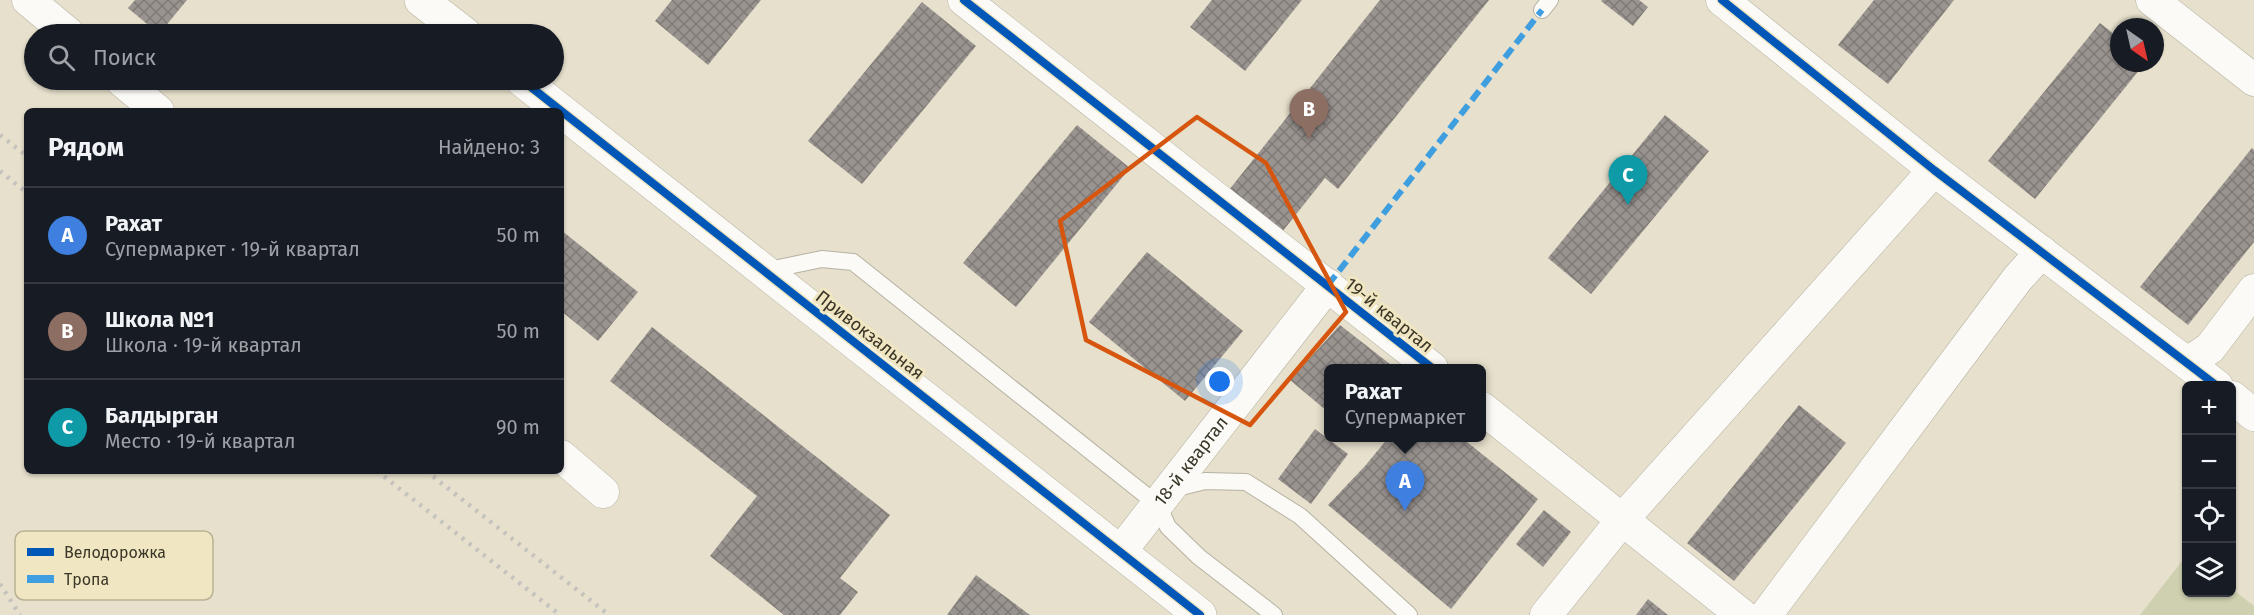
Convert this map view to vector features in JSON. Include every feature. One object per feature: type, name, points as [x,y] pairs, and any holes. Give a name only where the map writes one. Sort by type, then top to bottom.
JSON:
[{"type":"street","points":[[28,0],[57,24]]},
{"type":"street","points":[[421,0],[452,24]]},
{"type":"street","name":"19-й квартал","points":[[964,0],[1426,364]]},
{"type":"street","points":[[1722,0],[1934,170],[2211,381]]},
{"type":"street","points":[[2152,0],[2254,80]]},
{"type":"street","points":[[133,90],[154,108]]},
{"type":"street","name":"Привокзальная","points":[[535,90],[558,108]]},
{"type":"street","name":"Привокзальная","points":[[564,113],[1121,551],[1192,613]]},
{"type":"street","points":[[1546,615],[1622,520],[1934,170]]},
{"type":"street","points":[[1766,615],[2018,278],[2042,252]]},
{"type":"street","name":"18-й квартал","points":[[1121,551],[1328,285]]},
{"type":"street","points":[[2188,363],[2210,348],[2254,290]]},
{"type":"street","points":[[2236,400],[2254,415]]},
{"type":"street","points":[[1486,411],[1742,615]]},
{"type":"street","points":[[564,459],[603,492]]},
{"type":"lane","points":[[765,271],[822,259],[853,262],[1163,497],[1168,527],[1199,557],[1274,615]]},
{"type":"lane","points":[[1163,497],[1205,481],[1246,482],[1300,516],[1409,615]]},
{"type":"highlighted area","points":[[1197,117],[1266,163],[1346,312],[1250,425],[1086,340],[1060,221]]},
{"type":"green space","points":[[2182,561],[2182,597],[2236,597],[2236,592],[2254,606],[2254,615],[2140,615]]},
{"type":"building","points":[[135,0],[187,0],[167,24],[147,24],[128,8]]},
{"type":"building","points":[[672,0],[761,0],[708,65],[655,21]]},
{"type":"building","points":[[1212,0],[1302,0],[1245,71],[1190,27]]},
{"type":"building","points":[[1380,0],[1489,0],[1338,189],[1325,178],[1282,232],[1229,190]]},
{"type":"building","points":[[1602,0],[1639,0],[1648,7],[1633,26]]},
{"type":"building","points":[[1874,0],[1954,0],[1888,84],[1838,45]]},
{"type":"building","points":[[922,2],[976,46],[862,184],[808,141]]},
{"type":"building","points":[[2100,23],[2110,31],[2110,72],[2138,72],[2035,199],[1988,161]]},
{"type":"building","points":[[1665,115],[1709,151],[1591,294],[1548,258]]},
{"type":"building","points":[[1077,125],[1130,168],[1016,307],[963,263]]},
{"type":"building","points":[[2252,148],[2254,150],[2254,242],[2188,325],[2140,287]]},
{"type":"building","points":[[564,232],[638,292],[598,341],[564,313]]},
{"type":"building","points":[[1147,252],[1243,331],[1185,401],[1089,322]]},
{"type":"building","points":[[1340,325],[1390,364],[1324,364],[1324,409],[1290,380]]},
{"type":"building","points":[[652,327],[890,515],[840,578],[858,592],[840,615],[784,615],[710,556],[757,496],[610,381]]},
{"type":"building","points":[[1799,405],[1846,443],[1734,581],[1687,543]]},
{"type":"building","points":[[1315,429],[1324,436],[1324,442],[1332,442],[1348,454],[1311,504],[1278,479]]},
{"type":"building","points":[[1385,442],[1467,442],[1538,499],[1451,609],[1328,505]]},
{"type":"building","points":[[1544,510],[1571,532],[1543,567],[1516,544]]},
{"type":"building","points":[[976,575],[1030,615],[947,615]]},
{"type":"building","points":[[1648,599],[1668,615],[1636,615]]},
{"type":"railway","points":[[0,135],[24,154]]},
{"type":"railway","points":[[0,171],[24,191]]},
{"type":"railway","points":[[381,474],[560,615]]},
{"type":"railway","points":[[430,474],[609,615]]},
{"type":"railway","points":[[0,584],[20,615]]},
{"type":"marked path","points":[[1328,285],[1542,10]]},
{"type":"cycle path","points":[[964,0],[1427,364]]},
{"type":"cycle path","points":[[1722,0],[1934,170],[2210,381]]},
{"type":"cycle path","points":[[535,90],[557,108]]},
{"type":"cycle path","points":[[564,113],[1200,615]]},
{"type":"place","name":"Школа №1","points":[[1309,139]]},
{"type":"place","name":"Балдырган","points":[[1628,205]]},
{"type":"place","name":"Рахат","points":[[1405,511]]}]
